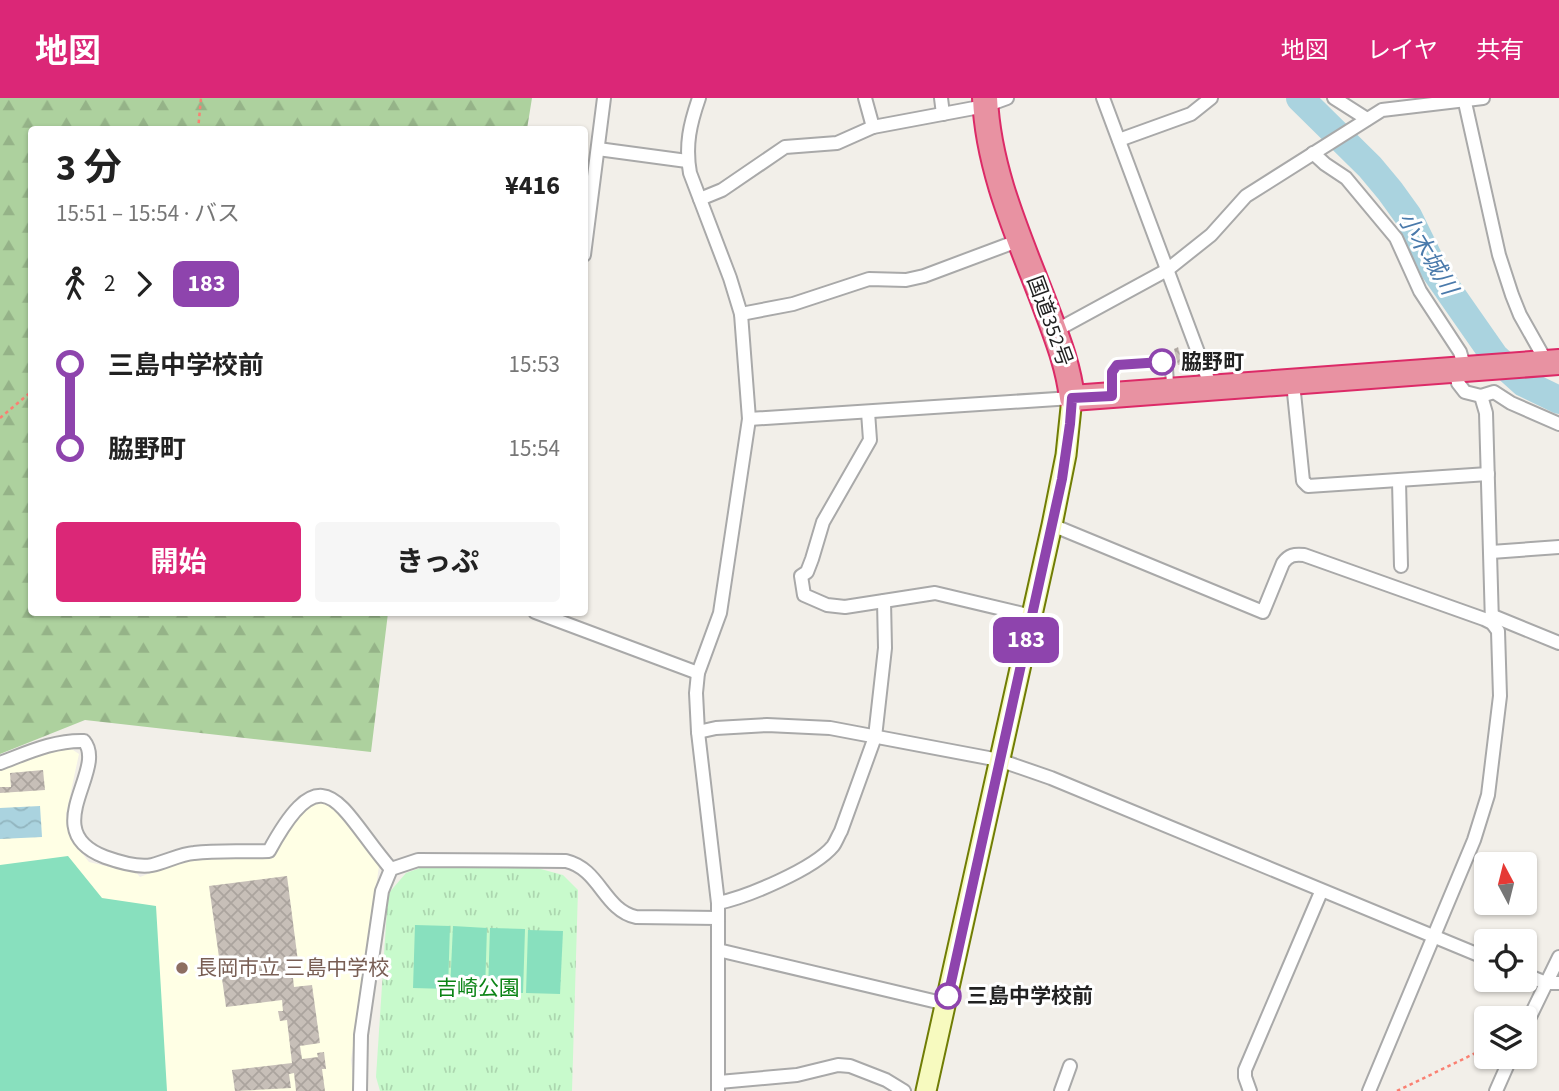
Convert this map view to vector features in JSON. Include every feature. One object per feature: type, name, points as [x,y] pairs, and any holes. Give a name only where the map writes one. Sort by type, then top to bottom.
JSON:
[{"type":"highway","name":"国道352号","points":[[992,101],[998,179],[1069,372],[1072,398]]},
{"type":"highway","points":[[1072,398],[1547,363]]},
{"type":"main road","points":[[926,1091],[1052,525],[1066,456],[1072,398]]},
{"type":"street","points":[[588,225],[604,98]]},
{"type":"street","points":[[699,98],[688,129],[687,161],[741,314],[749,419],[720,613],[698,673],[696,693],[718,903],[719,1086],[838,1065],[850,1066],[886,1080],[904,1091]]},
{"type":"street","points":[[865,98],[873,127]]},
{"type":"street","points":[[941,98],[943,114]]},
{"type":"street","points":[[1104,98],[1211,387]]},
{"type":"street","points":[[1119,141],[1191,114],[1211,98]]},
{"type":"street","points":[[1334,98],[1364,120]]},
{"type":"street","points":[[1055,331],[1167,271],[1212,235],[1246,196],[1382,110],[1483,98]]},
{"type":"street","points":[[1464,100],[1506,275],[1520,315],[1547,363]]},
{"type":"street","points":[[700,199],[722,190],[785,148],[837,143],[873,127],[943,114],[992,101]]},
{"type":"street","points":[[598,149],[687,161]]},
{"type":"street","points":[[1316,152],[1325,164],[1346,178],[1396,238],[1420,291],[1460,352],[1464,370],[1458,383],[1465,392],[1481,396],[1494,392],[1511,403],[1559,424]]},
{"type":"street","points":[[741,314],[793,304],[869,279],[906,280],[925,276],[1020,240]]},
{"type":"street","points":[[1293,383],[1303,481],[1308,486],[1488,474]]},
{"type":"street","points":[[1369,1091],[1474,840],[1488,795],[1500,696],[1498,631],[1493,620],[1486,413],[1481,396]]},
{"type":"street","points":[[749,419],[1072,398]]},
{"type":"street","points":[[868,412],[870,440],[823,522],[807,572],[801,576],[804,595],[827,605],[845,607],[935,593],[1031,616]]},
{"type":"street","points":[[1399,481],[1401,566]]},
{"type":"street","points":[[1052,525],[1263,612],[1287,557],[1294,554],[1304,555],[1559,643]]},
{"type":"street","points":[[1491,552],[1559,547]]},
{"type":"street","points":[[718,903],[734,900],[780,880],[823,856],[833,846],[876,737],[885,648],[884,601]]},
{"type":"street","points":[[546,616],[698,673]]},
{"type":"street","points":[[698,732],[716,728],[768,725],[830,727],[999,760],[1051,778],[1474,953]]},
{"type":"street","points":[[0,763],[46,746],[66,741],[84,741],[90,754],[76,809],[75,830],[87,848],[110,859],[140,866],[192,853],[269,851],[282,826],[304,800],[323,794],[337,801],[391,869]]},
{"type":"street","points":[[360,1091],[361,1035],[382,891],[391,869],[418,860],[566,861],[577,863],[587,871],[624,914],[636,917],[718,918]]},
{"type":"street","points":[[1250,1091],[1245,1070],[1321,892]]},
{"type":"street","points":[[718,950],[946,1004]]},
{"type":"street","points":[[1537,1008],[1553,983],[1559,957]]},
{"type":"street","points":[[1061,1091],[1070,1066]]},
{"type":"street","points":[[1496,1091],[1506,1069]]},
{"type":"path","points":[[198,126],[201,98]]},
{"type":"path","points":[[0,418],[28,394]]},
{"type":"path","points":[[1396,1091],[1474,1054]]},
{"type":"shaded area","name":"長岡市立 三島中学校","points":[[67,746],[79,754],[66,814],[69,831],[77,847],[89,862],[133,869],[140,877],[190,858],[274,858],[283,836],[300,812],[314,802],[332,805],[338,811],[379,866],[351,1060],[354,1091],[0,1091],[0,769]]},
{"type":"green space","points":[[0,98],[532,98],[527,126],[28,126],[28,616],[388,616],[371,752],[85,720],[0,754]]},
{"type":"green space","points":[[68,856],[102,898],[156,906],[167,1091],[0,1091],[0,865]]},
{"type":"green space","name":"吉崎公園","points":[[420,868],[537,868],[563,875],[578,890],[572,1091],[380,1091],[376,1077],[388,894],[406,873]]},
{"type":"green space","points":[[415,925],[450,926],[448,989],[413,988]]},
{"type":"green space","points":[[453,926],[487,928],[485,991],[450,990]]},
{"type":"green space","points":[[490,928],[525,929],[523,993],[488,991]]},
{"type":"green space","points":[[528,930],[563,931],[560,994],[526,993]]},
{"type":"water","points":[[40,806],[42,837],[0,839],[0,808]]},
{"type":"building","points":[[1178,347],[1183,364],[1178,365],[1174,349]]},
{"type":"building","points":[[43,770],[45,790],[0,793],[0,787],[11,787],[10,773]]},
{"type":"building","points":[[287,876],[300,977],[293,978],[294,987],[312,985],[320,1043],[300,1046],[302,1059],[318,1057],[317,1053],[324,1052],[326,1069],[322,1069],[325,1091],[296,1091],[294,1073],[289,1074],[291,1088],[235,1091],[232,1070],[292,1063],[287,1020],[280,1021],[278,1011],[283,1011],[282,1000],[226,1007],[209,886]]},
{"type":"waterway","name":"小木城川","points":[[1300,98],[1370,167],[1390,191],[1408,216],[1435,271],[1495,357],[1524,383],[1559,400]]},
{"type":"bus line","name":"183","points":[[948,996],[1062,479],[1072,398],[1112,396],[1112,372],[1117,365],[1162,362]]},
{"type":"place","name":"脇野町","points":[[1162,362]]},
{"type":"place","name":"長岡市立 三島中学校","points":[[182,968]]},
{"type":"place","name":"三島中学校前","points":[[948,996]]}]
